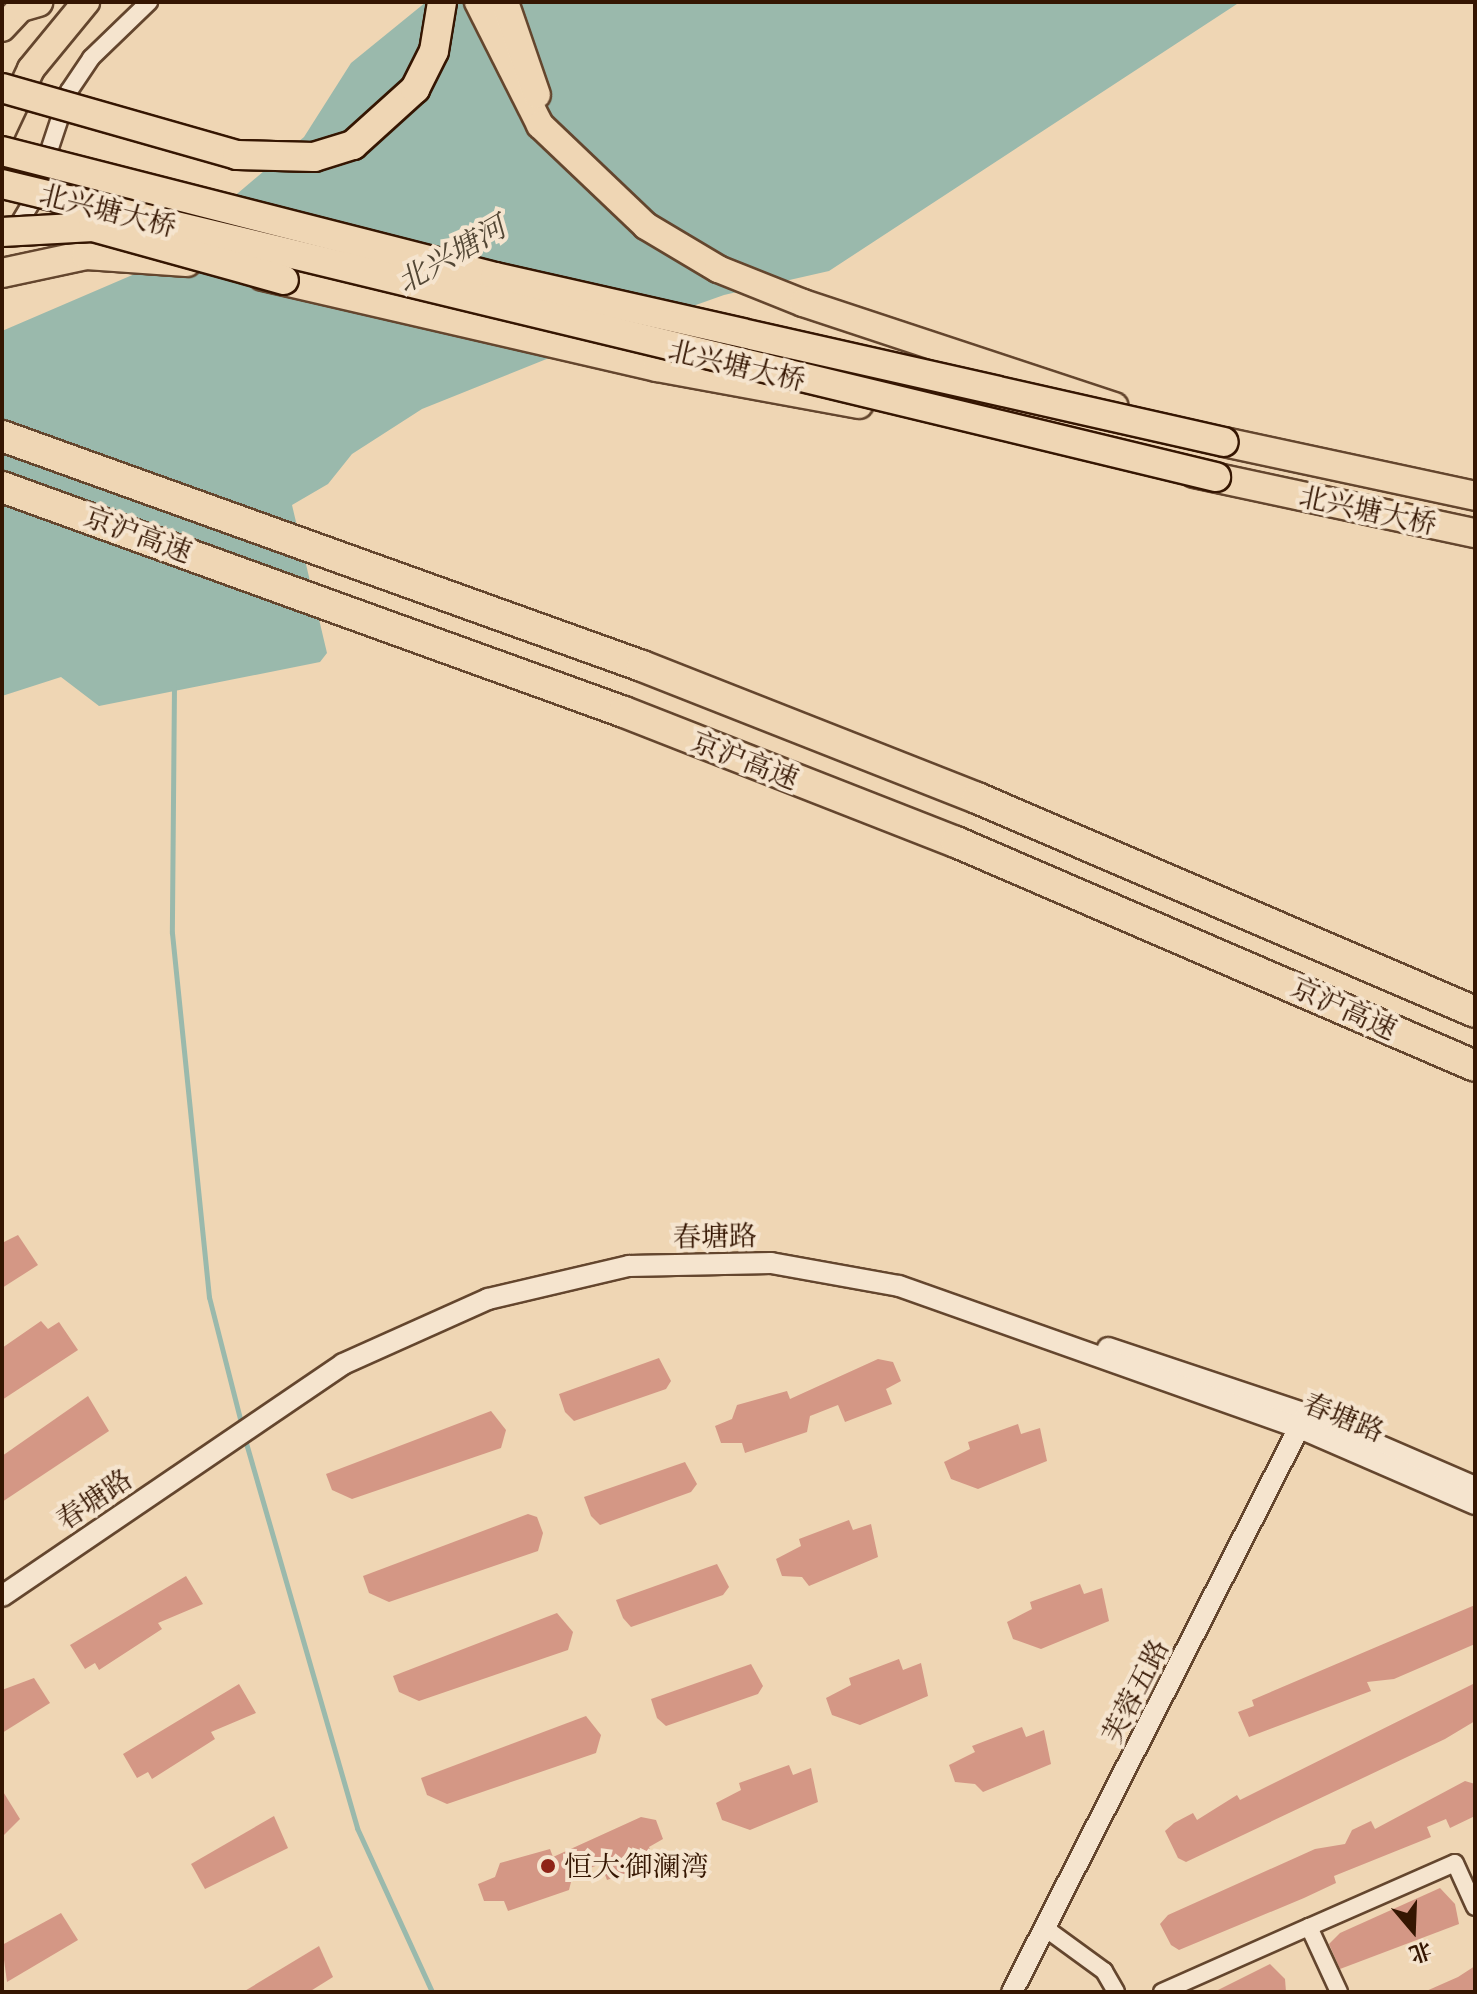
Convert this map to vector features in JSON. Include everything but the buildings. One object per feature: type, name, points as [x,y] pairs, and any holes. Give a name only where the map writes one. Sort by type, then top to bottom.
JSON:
[{"type":"highway","points":[[2,88],[237,155],[314,157],[353,145],[415,89],[434,51],[442,2]]},
{"type":"highway","name":"北兴塘大桥","points":[[2,151],[495,277],[1475,496]]},
{"type":"highway","name":"北兴塘大桥","points":[[2,184],[1216,477],[1475,533]]},
{"type":"highway","points":[[2,232],[93,227],[284,280],[657,367],[1216,477]]},
{"type":"highway","points":[[2,273],[86,255],[154,258],[284,280]]},
{"type":"highway","name":"京沪高速","points":[[2,436],[642,666],[977,798],[1475,1012]]},
{"type":"highway","name":"京沪高速","points":[[2,487],[624,712],[956,842],[1475,1066]]},
{"type":"main road","points":[[2,131],[31,69],[86,2]]},
{"type":"main road","points":[[478,2],[520,96],[564,148],[646,226],[718,269],[1224,442]]},
{"type":"main road","points":[[505,2],[535,92],[564,148]]},
{"type":"street","points":[[2,244],[32,202],[69,91],[91,58],[149,2]]},
{"type":"street","name":"春塘路","points":[[2,1596],[263,1412],[343,1364],[488,1299],[629,1266],[712,1262],[836,1270],[899,1286],[1303,1421],[1475,1487]]},
{"type":"street","name":"春塘路","points":[[1303,1421],[1475,1504]]},
{"type":"street","name":"芙蓉五路","points":[[1012,1992],[1303,1421]]},
{"type":"street","name":"春塘路","points":[[2,1584],[214,1447]]},
{"type":"street","points":[[1162,1992],[1455,1863],[1475,1907]]},
{"type":"street","points":[[1309,1927],[1339,1992]]},
{"type":"street","points":[[1045,1928],[1104,1971],[1116,1992]]},
{"type":"water","name":"北兴塘河","points":[[426,2],[1240,2],[829,271],[724,295],[569,350],[422,409],[352,454],[328,484],[292,505],[327,653],[320,662],[99,706],[61,677],[2,696],[2,331],[151,267],[304,137],[351,63]]},
{"type":"waterway","points":[[174,686],[172,933],[209,1297],[242,1426]]},
{"type":"waterway","points":[[244,1436],[357,1828],[432,1992]]},
{"type":"place","name":"恒大·御澜湾","points":[[548,1866]]}]
